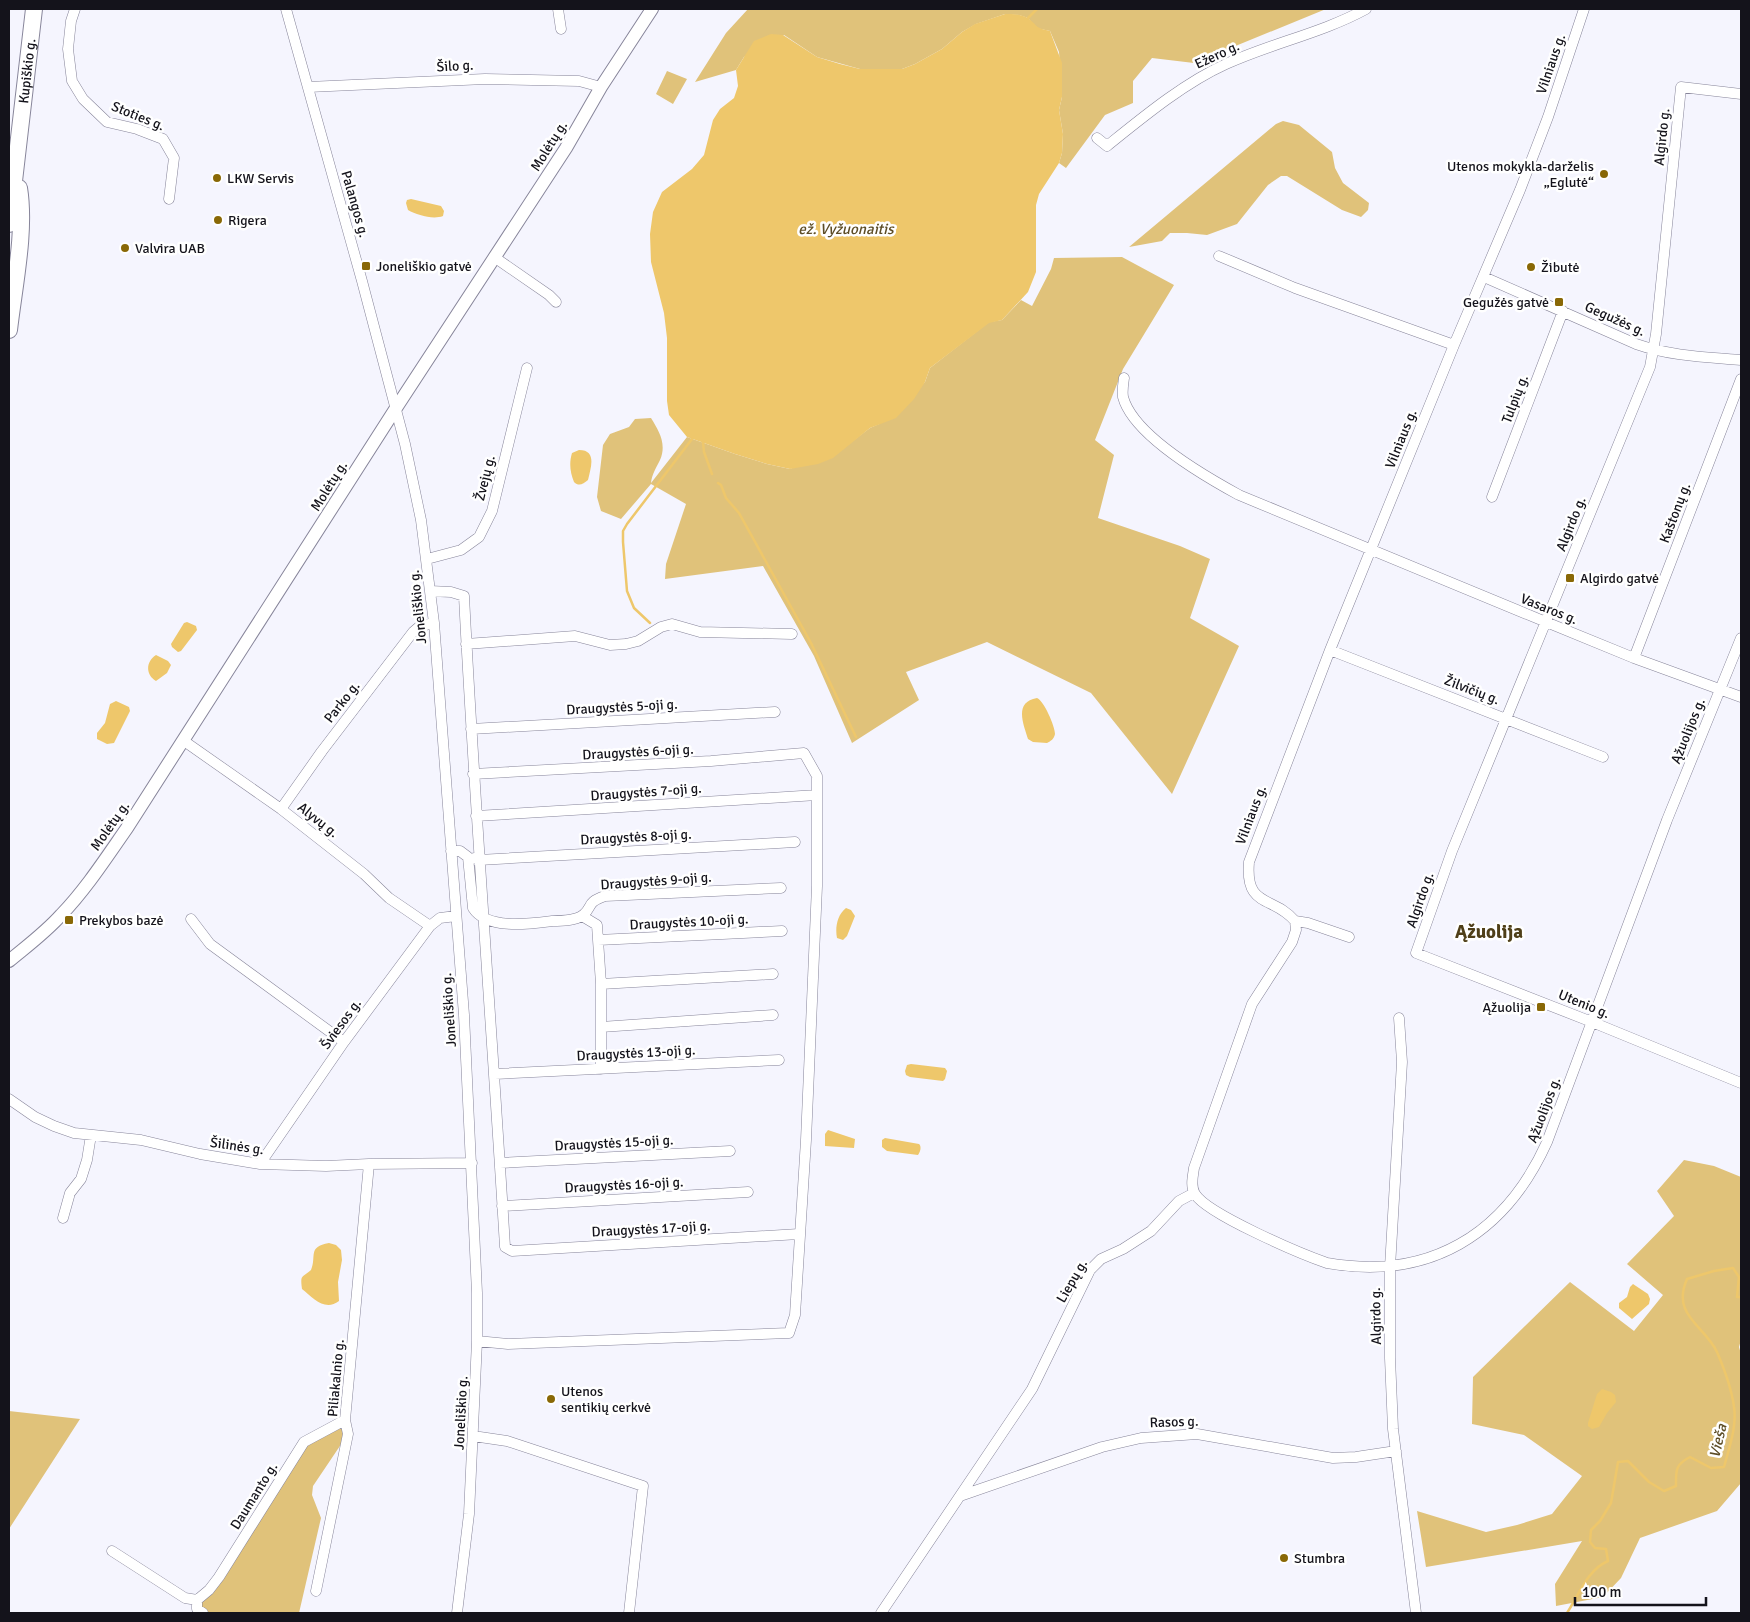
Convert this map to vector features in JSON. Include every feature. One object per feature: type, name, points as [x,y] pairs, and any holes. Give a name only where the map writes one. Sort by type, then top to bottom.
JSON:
[{"type":"highway","name":"Kupiškio g.","points":[[9,224],[34,9]]},
{"type":"highway","points":[[9,330],[22,207],[16,166]]},
{"type":"street","name":"Stoties g.","points":[[75,9],[71,22],[68,48],[72,81],[84,99],[107,122],[137,129],[162,139],[174,158],[169,199]]},
{"type":"street","name":"Palangos g.","points":[[286,9],[396,408]]},
{"type":"street","points":[[558,9],[562,29]]},
{"type":"street","name":"Molėtų g.","points":[[9,961],[43,933],[62,914],[92,877],[127,828],[396,408],[566,148],[601,87],[652,9]]},
{"type":"street","name":"Ežero g.","points":[[1097,138],[1106,146],[1187,86],[1222,66],[1336,23],[1366,9]]},
{"type":"street","name":"Vilniaus g.","points":[[1295,921],[1286,912],[1255,895],[1249,880],[1249,862],[1252,852],[1330,650],[1548,117],[1584,9]]},
{"type":"street","name":"Šilo g.","points":[[308,87],[485,79],[579,81],[601,87]]},
{"type":"street","name":"Algirdo g.","points":[[1416,953],[1452,851],[1650,367],[1654,350],[1681,87],[1741,94]]},
{"type":"street","points":[[1219,256],[1295,288],[1454,346]]},
{"type":"street","points":[[494,258],[549,294],[556,302]]},
{"type":"street","name":"Gegužės g.","points":[[1484,277],[1636,344],[1654,350],[1674,354],[1741,360]]},
{"type":"street","name":"Tulpių g.","points":[[1492,496],[1563,311]]},
{"type":"street","name":"Žvejų g.","points":[[427,559],[461,550],[479,537],[492,511],[527,368]]},
{"type":"street","name":"Vasaros g.","points":[[1124,378],[1122,389],[1124,399],[1138,423],[1146,432],[1206,477],[1239,495],[1634,658],[1741,697]]},
{"type":"street","name":"Kaštonų g.","points":[[1634,658],[1741,379]]},
{"type":"street","name":"Joneliškio g.","points":[[396,408],[415,488],[427,559],[434,623],[464,1015],[472,1163],[478,1293],[478,1341],[469,1514],[457,1613]]},
{"type":"street","points":[[430,591],[451,592],[464,596],[473,774],[495,1074],[502,1206]]},
{"type":"street","name":"Parko g.","points":[[281,809],[322,751],[413,632],[420,626],[434,623]]},
{"type":"street","points":[[466,644],[575,636],[601,644],[626,644],[638,641],[660,627],[672,624],[708,633],[792,634]]},
{"type":"street","points":[[1719,690],[1741,638]]},
{"type":"street","name":"Žilvičių g.","points":[[1330,650],[1603,757]]},
{"type":"street","name":"Ąžuolijos g.","points":[[1194,1193],[1216,1211],[1257,1232],[1314,1258],[1338,1265],[1390,1267],[1414,1263],[1436,1256],[1469,1239],[1485,1227],[1521,1189],[1538,1162],[1547,1142],[1667,820],[1719,690]]},
{"type":"street","name":"Draugystės 5-oji g.","points":[[471,729],[775,712]]},
{"type":"street","name":"Alyvų g.","points":[[184,741],[281,809],[364,874],[389,898],[430,926]]},
{"type":"street","name":"Draugystės 6-oji g.","points":[[473,774],[711,761],[804,753],[817,776],[817,795]]},
{"type":"street","points":[[478,1341],[508,1344],[789,1333],[795,1315],[806,1140],[818,886],[817,795]]},
{"type":"street","name":"Draugystės 7-oji g.","points":[[476,816],[817,795]]},
{"type":"street","name":"Draugystės 8-oji g.","points":[[451,851],[460,851],[468,857],[479,860],[795,842]]},
{"type":"street","points":[[468,857],[472,908],[476,914],[483,918],[513,925],[571,920],[582,916],[597,925],[601,984],[601,1069]]},
{"type":"street","name":"Draugystės 9-oji g.","points":[[582,916],[592,900],[604,896],[781,888]]},
{"type":"street","points":[[430,926],[440,918],[456,916]]},
{"type":"street","points":[[191,918],[210,944],[344,1042]]},
{"type":"street","points":[[1194,1193],[1192,1184],[1194,1168],[1252,1004],[1292,942],[1296,930],[1295,921],[1308,923],[1349,937]]},
{"type":"street","name":"Šviesos g.","points":[[260,1164],[344,1042],[430,926]]},
{"type":"street","name":"Draugystės 10-oji g.","points":[[598,940],[782,931]]},
{"type":"street","name":"Utenio g.","points":[[1416,953],[1741,1083]]},
{"type":"street","points":[[601,984],[773,974]]},
{"type":"street","points":[[601,1027],[773,1015]]},
{"type":"street","name":"Algirdo g.","points":[[1400,1018],[1402,1053],[1401,1099],[1390,1267],[1391,1378],[1393,1429],[1416,1613]]},
{"type":"street","name":"Draugystės 13-oji g.","points":[[495,1074],[779,1060]]},
{"type":"street","name":"Šilinės g.","points":[[9,1099],[35,1117],[54,1126],[74,1132],[141,1140],[200,1154],[260,1164],[326,1166],[472,1163]]},
{"type":"street","points":[[63,1218],[70,1194],[81,1179],[87,1160],[91,1135]]},
{"type":"street","name":"Draugystės 15-oji g.","points":[[500,1163],[730,1151]]},
{"type":"street","name":"Piliakalnio g.","points":[[316,1591],[348,1434],[345,1420],[369,1164]]},
{"type":"street","name":"Draugystės 16-oji g.","points":[[502,1206],[748,1192]]},
{"type":"street","name":"Liepų g.","points":[[882,1613],[1032,1389],[1090,1270],[1101,1259],[1123,1249],[1152,1231],[1179,1201],[1194,1193]]},
{"type":"street","name":"Draugystės 17-oji g.","points":[[502,1206],[505,1247],[512,1251],[799,1234]]},
{"type":"street","name":"Daumanto g.","points":[[197,1600],[209,1590],[219,1577],[304,1442],[345,1420]]},
{"type":"street","name":"Rasos g.","points":[[960,1496],[1102,1447],[1141,1438],[1197,1434],[1333,1458],[1356,1457],[1396,1451]]},
{"type":"street","points":[[474,1436],[507,1441],[644,1486],[629,1613]]},
{"type":"street","points":[[112,1551],[185,1598],[197,1600],[197,1609],[203,1613]]},
{"type":"shaded area","points":[[748,9],[1326,9],[1194,63],[1152,58],[1133,81],[1133,103],[1105,115],[1066,168],[1059,163],[1062,153],[1063,134],[1059,110],[1062,97],[1059,52],[1050,31],[1036,28],[1028,18],[1005,14],[976,24],[962,32],[942,49],[902,69],[860,69],[817,57],[784,35],[744,57],[736,70],[695,82],[726,33]]},
{"type":"shaded area","points":[[667,71],[687,79],[673,104],[656,94]]},
{"type":"shaded area","points":[[1283,121],[1299,125],[1332,152],[1335,168],[1343,183],[1369,203],[1368,210],[1361,217],[1342,210],[1287,176],[1281,176],[1268,185],[1237,224],[1207,235],[1170,233],[1162,241],[1129,247],[1276,124]]},
{"type":"shaded area","points":[[1122,257],[1174,285],[1123,369],[1095,440],[1114,455],[1098,518],[1180,546],[1210,559],[1190,618],[1239,646],[1172,794],[1091,693],[987,642],[906,672],[919,700],[852,743],[814,656],[763,566],[665,579],[666,564],[686,504],[651,484],[621,519],[601,511],[597,497],[603,445],[610,434],[629,427],[635,419],[651,418],[661,438],[662,454],[651,483],[687,437],[767,464],[790,469],[854,440],[879,424],[925,382],[930,368],[989,322],[1002,320],[1021,300],[1032,306],[1051,269],[1054,258]]},
{"type":"shaded area","points":[[1684,1160],[1714,1166],[1741,1177],[1741,1340],[1739,1347],[1741,1354],[1741,1483],[1717,1511],[1640,1538],[1621,1578],[1603,1597],[1556,1606],[1555,1584],[1582,1541],[1426,1567],[1417,1511],[1486,1532],[1552,1514],[1582,1476],[1524,1435],[1472,1424],[1473,1377],[1570,1282],[1634,1331],[1663,1295],[1627,1264],[1674,1216],[1657,1191]]},
{"type":"shaded area","points":[[9,1411],[80,1419],[9,1529]]},
{"type":"shaded area","points":[[345,1420],[348,1434],[313,1486],[312,1495],[321,1518],[299,1613],[203,1613],[197,1600],[209,1590],[304,1442]]},
{"type":"water","name":"ež. Vyžuonaitis","points":[[1005,14],[1024,16],[1039,28],[1050,31],[1062,63],[1062,97],[1059,110],[1063,134],[1062,153],[1059,163],[1039,194],[1036,205],[1036,272],[1028,292],[1002,320],[989,323],[930,368],[925,382],[914,399],[896,418],[870,428],[833,458],[818,464],[790,469],[767,464],[687,437],[669,415],[667,401],[667,338],[664,313],[651,262],[650,234],[653,212],[662,192],[692,169],[704,155],[713,120],[720,109],[734,98],[738,86],[736,70],[754,41],[771,34],[783,35],[817,57],[840,64],[860,69],[902,69],[942,49],[975,24]]},
{"type":"water","points":[[411,199],[441,206],[444,211],[443,216],[425,216],[408,210],[406,203],[407,200]]},
{"type":"water","points":[[579,450],[588,453],[591,456],[591,460],[588,480],[579,485],[574,482],[570,464],[572,453]]},
{"type":"water","points":[[187,622],[196,626],[197,630],[181,651],[178,652],[171,644],[184,623]]},
{"type":"water","points":[[156,655],[168,661],[171,665],[167,673],[156,681],[150,675],[148,668],[150,661]]},
{"type":"water","points":[[1037,698],[1046,709],[1055,730],[1054,737],[1047,743],[1033,742],[1028,739],[1023,720],[1022,714],[1025,704]]},
{"type":"water","points":[[116,701],[129,707],[130,711],[114,743],[107,744],[97,739],[97,733],[105,723],[110,704]]},
{"type":"water","points":[[846,908],[851,910],[855,916],[847,936],[843,940],[837,938],[836,930],[839,918]]},
{"type":"water","points":[[907,1065],[945,1068],[947,1071],[945,1079],[943,1081],[910,1077],[906,1075],[905,1071]]},
{"type":"water","points":[[828,1130],[855,1139],[854,1148],[825,1146],[825,1134]]},
{"type":"water","points":[[885,1138],[919,1144],[921,1148],[918,1155],[887,1151],[882,1147],[882,1140]]},
{"type":"water","points":[[329,1243],[336,1245],[341,1250],[342,1260],[338,1282],[339,1301],[329,1305],[315,1300],[302,1289],[301,1281],[302,1277],[311,1270],[315,1250]]},
{"type":"water","points":[[1633,1284],[1648,1294],[1650,1299],[1649,1304],[1632,1319],[1619,1308],[1619,1303],[1627,1297]]},
{"type":"water","points":[[1602,1389],[1615,1395],[1616,1402],[1599,1427],[1592,1429],[1588,1426],[1588,1423],[1597,1394]]},
{"type":"waterway","points":[[1028,18],[1037,9]]},
{"type":"waterway","points":[[650,623],[634,608],[627,591],[623,531],[692,439]]},
{"type":"waterway","points":[[703,442],[704,452],[712,474]]},
{"type":"waterway","points":[[718,483],[721,485],[726,498],[739,513],[811,643],[856,737]]},
{"type":"waterway","name":"Vieša","points":[[1567,1613],[1594,1570],[1608,1561],[1606,1549],[1595,1548],[1590,1542],[1591,1530],[1600,1521],[1611,1503],[1618,1462],[1628,1461],[1649,1482],[1664,1491],[1676,1486],[1677,1468],[1690,1457],[1711,1468],[1724,1467],[1732,1437],[1735,1415],[1731,1394],[1717,1352],[1686,1311],[1683,1302],[1683,1291],[1687,1279],[1714,1271],[1733,1268],[1739,1277],[1737,1297],[1741,1297]]},
{"type":"place","name":"Utenos mokykla-darželis „Eglutė“","points":[[1604,174]]},
{"type":"place","name":"LKW Servis","points":[[217,178]]},
{"type":"place","name":"Rigera","points":[[218,220]]},
{"type":"place","name":"Valvira UAB","points":[[125,248]]},
{"type":"place","name":"Joneliškio gatvė","points":[[366,266]]},
{"type":"place","name":"Žibutė","points":[[1531,267]]},
{"type":"place","name":"Gegužės gatvė","points":[[1559,302]]},
{"type":"place","name":"Algirdo gatvė","points":[[1570,578]]},
{"type":"place","name":"Prekybos bazė","points":[[69,920]]},
{"type":"place","name":"Ąžuolija","points":[[1541,1007]]},
{"type":"place","name":"Utenos sentikių cerkvė","points":[[551,1399]]},
{"type":"place","name":"Stumbra","points":[[1284,1558]]},
{"type":"district","name":"Ąžuolija","points":[[1489,932]]}]
